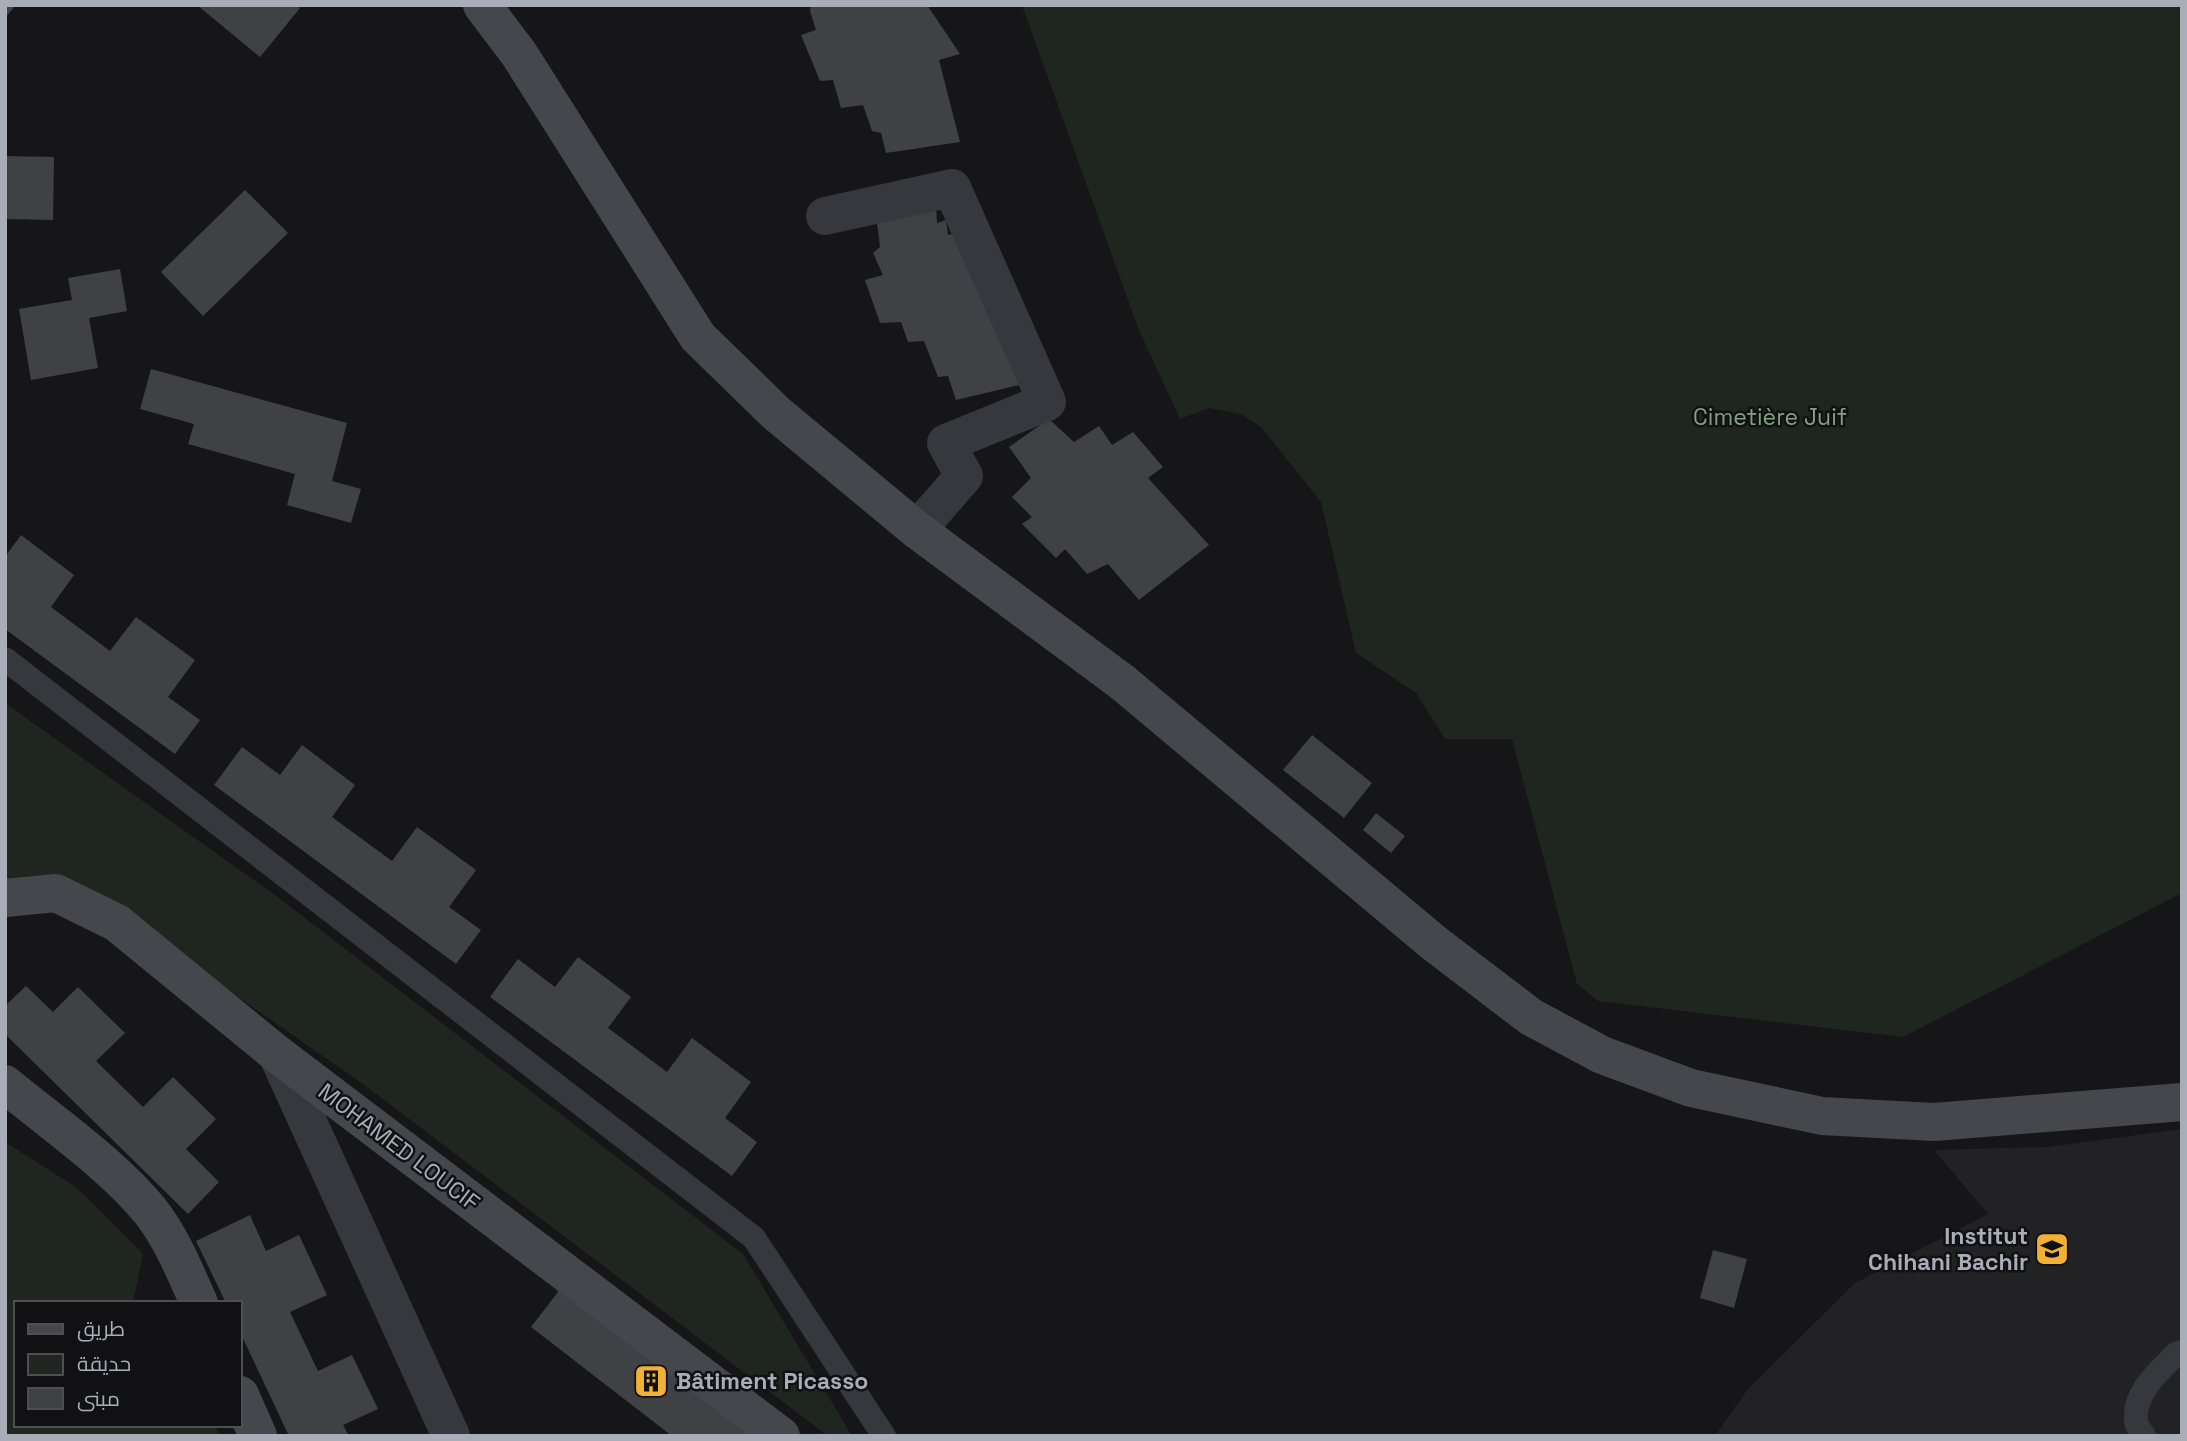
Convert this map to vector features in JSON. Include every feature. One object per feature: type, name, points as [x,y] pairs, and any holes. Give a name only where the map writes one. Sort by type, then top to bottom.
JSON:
[{"type":"main road","points":[[482,5],[519,54],[698,337],[776,413],[917,530],[1122,682],[1444,952],[1531,1017],[1602,1055],[1691,1088],[1822,1116],[1934,1122],[2182,1102]]},
{"type":"main road","name":"MOHAMED LOUCIF","points":[[5,898],[56,893],[117,923],[277,1055],[782,1436]]},
{"type":"main road","points":[[5,1084],[112,1173],[151,1213],[178,1255],[198,1301]]},
{"type":"main road","points":[[242,1400],[258,1436]]},
{"type":"street","points":[[825,216],[952,188],[1047,402],[946,443],[964,476],[917,530]]},
{"type":"street","points":[[277,1055],[451,1436]]},
{"type":"lane","points":[[5,659],[754,1238],[884,1436]]},
{"type":"lane","points":[[2144,1436],[2136,1423],[2138,1405],[2150,1381],[2176,1354],[2182,1352]]},
{"type":"shaded area","name":"Institut Chihani Bachir","points":[[2182,1129],[2182,1436],[1715,1436],[1748,1389],[1855,1283],[1988,1214],[1934,1150],[2048,1147]]},
{"type":"green space","name":"Cimetière Juif","points":[[1022,5],[2182,5],[2182,893],[1903,1037],[1598,1001],[1577,984],[1512,739],[1445,739],[1416,693],[1356,653],[1321,502],[1261,427],[1241,414],[1209,408],[1180,419],[1138,328]]},
{"type":"green space","points":[[5,703],[275,895],[743,1254],[852,1436],[828,1436],[363,1084],[70,880],[5,882]]},
{"type":"green space","points":[[5,1142],[76,1187],[143,1254],[133,1301],[14,1301],[14,1427],[215,1427],[221,1436],[5,1436]]},
{"type":"building","points":[[5,5],[16,5],[5,18]]},
{"type":"building","points":[[197,5],[296,5],[300,8],[260,57]]},
{"type":"building","points":[[811,5],[927,5],[960,54],[939,60],[960,142],[886,153],[881,133],[872,131],[863,105],[841,108],[833,80],[820,81],[801,35],[816,30],[810,11]]},
{"type":"building","points":[[5,156],[54,157],[53,220],[5,219]]},
{"type":"building","points":[[245,190],[288,233],[203,316],[161,272]]},
{"type":"building","points":[[936,207],[937,223],[946,220],[948,235],[984,227],[1028,383],[956,400],[948,376],[938,377],[924,341],[908,342],[901,322],[880,323],[865,280],[883,275],[873,253],[880,247],[876,215]]},
{"type":"building","points":[[120,269],[127,311],[89,318],[98,368],[31,380],[19,309],[72,300],[68,278]]},
{"type":"building","points":[[151,369],[347,423],[332,481],[361,489],[351,523],[287,505],[295,474],[188,444],[194,424],[140,409]]},
{"type":"building","points":[[1049,419],[1074,442],[1099,426],[1112,445],[1133,432],[1163,467],[1148,478],[1209,545],[1139,600],[1108,564],[1087,574],[1065,549],[1056,558],[1022,524],[1032,517],[1012,497],[1031,478],[1009,447]]},
{"type":"building","points":[[21,535],[74,575],[51,607],[110,651],[136,617],[195,660],[168,697],[200,720],[175,754],[5,629],[5,557]]},
{"type":"building","points":[[1312,735],[1372,783],[1344,818],[1283,770]]},
{"type":"building","points":[[302,745],[355,785],[332,817],[392,861],[417,827],[476,870],[449,907],[481,930],[456,964],[214,785],[242,747],[280,775]]},
{"type":"building","points":[[1376,813],[1405,836],[1391,853],[1363,830]]},
{"type":"building","points":[[578,957],[631,997],[608,1028],[667,1072],[692,1038],[751,1082],[725,1118],[757,1142],[732,1176],[490,997],[518,959],[555,987]]},
{"type":"building","points":[[26,986],[53,1012],[78,987],[125,1033],[96,1061],[143,1107],[173,1077],[216,1119],[186,1149],[219,1182],[188,1214],[5,1034],[5,1006]]},
{"type":"building","points":[[250,1215],[266,1251],[299,1235],[327,1295],[290,1312],[318,1371],[352,1355],[378,1409],[343,1425],[349,1436],[289,1436],[242,1336],[242,1301],[225,1301],[196,1241]]},
{"type":"building","points":[[1713,1250],[1747,1259],[1734,1308],[1700,1298]]},
{"type":"building","name":"Bâtiment Picasso","points":[[568,1279],[770,1436],[672,1436],[531,1327]]},
{"type":"place","name":"Institut Chihani Bachir","points":[[2052,1249]]},
{"type":"place","name":"Bâtiment Picasso","points":[[651,1381]]}]
